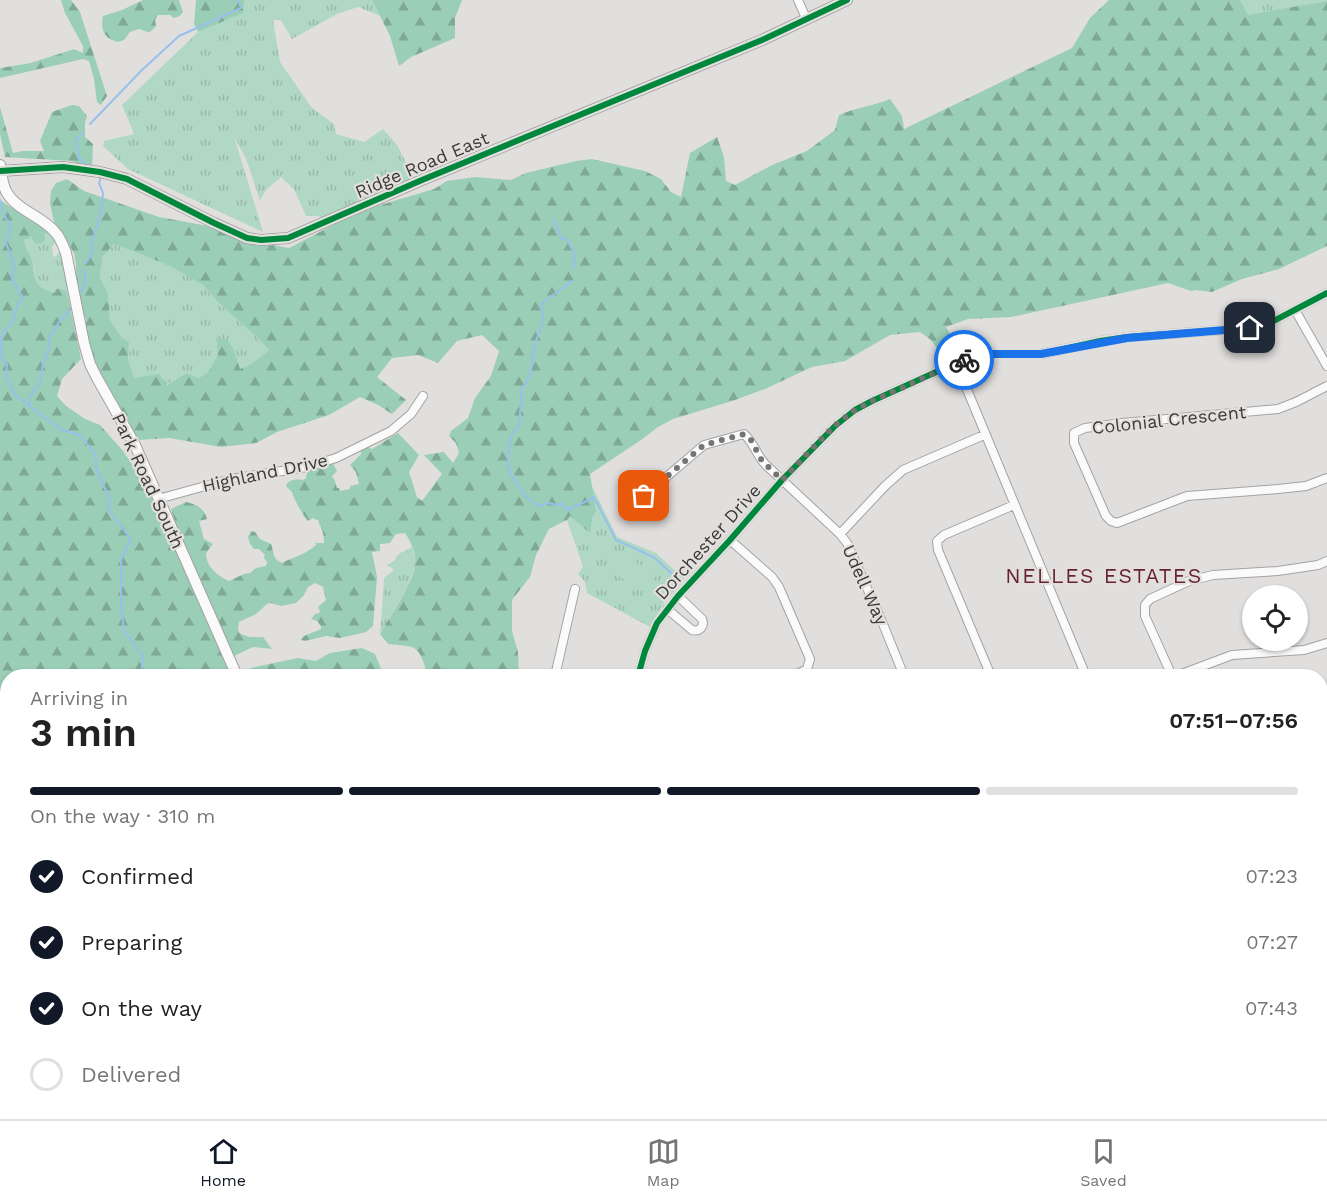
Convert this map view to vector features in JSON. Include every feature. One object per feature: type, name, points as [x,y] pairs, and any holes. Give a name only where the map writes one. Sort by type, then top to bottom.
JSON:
[{"type":"main road","name":"Ridge Road East","points":[[0,169],[63,168],[100,172],[127,179],[247,238],[261,240],[288,238],[762,40],[847,0]]},
{"type":"main road","name":"Park Road South","points":[[0,169],[3,185],[9,196],[19,206],[48,225],[61,240],[66,253],[86,355],[96,378],[135,445],[234,669]]},
{"type":"street","points":[[798,0],[806,18]]},
{"type":"street","name":"Dorchester Drive","points":[[640,669],[657,623],[667,609],[782,480],[834,426],[855,410],[976,356],[1041,354],[1127,338],[1262,327],[1327,292]]},
{"type":"street","points":[[1295,310],[1327,366]]},
{"type":"street","points":[[956,363],[1083,669]]},
{"type":"street","name":"Colonial Crescent","points":[[1327,386],[1278,409],[1122,423],[1085,428],[1074,433],[1074,443],[1106,516],[1117,523],[1187,496],[1306,486],[1327,478]]},
{"type":"street","name":"Highland Drive","points":[[158,499],[231,479],[307,467],[336,458],[391,430],[411,414],[423,396]]},
{"type":"street","name":"Udell Way","points":[[644,496],[704,445],[744,434],[751,440],[762,461],[848,543],[901,669]]},
{"type":"street","points":[[840,534],[903,470],[984,435]]},
{"type":"street","points":[[988,669],[938,550],[937,541],[944,535],[1014,505]]},
{"type":"street","points":[[730,540],[772,577],[779,587],[810,659],[807,669]]},
{"type":"street","points":[[1170,669],[1144,616],[1145,605],[1150,599],[1189,581],[1213,575],[1278,571],[1318,565],[1327,561]]},
{"type":"street","points":[[557,669],[575,589]]},
{"type":"street","points":[[667,609],[692,630],[701,628],[702,619],[678,596]]},
{"type":"street","points":[[1193,669],[1232,655],[1304,650],[1327,643]]},
{"type":"green space","points":[[61,0],[71,0],[80,12],[107,96],[101,105],[97,102],[89,61],[83,59],[0,78],[0,68],[31,63],[74,49],[83,53],[83,46],[65,13]]},
{"type":"green space","points":[[143,0],[179,0],[183,12],[174,18],[170,15],[158,15],[155,20],[156,26],[151,31],[139,29],[130,32],[124,40],[118,42],[106,36],[102,25],[103,16]]},
{"type":"green space","points":[[196,0],[244,0],[243,13],[198,32],[194,24]]},
{"type":"green space","points":[[244,0],[372,0],[380,16],[358,7],[337,14],[292,39],[281,20],[273,20],[280,62],[312,108],[334,124],[336,134],[364,142],[383,129],[398,146],[413,178],[324,219],[318,216],[306,216],[294,189],[281,177],[266,190],[260,200],[246,159],[234,136],[263,232],[128,169],[103,146],[104,141],[134,134],[122,105],[198,32],[242,13]]},
{"type":"green space","points":[[372,0],[462,0],[455,18],[455,38],[411,57],[399,66],[390,36]]},
{"type":"green space","points":[[1109,0],[1240,0],[1248,15],[1327,1],[1327,246],[1279,269],[1242,279],[1212,292],[1191,291],[1168,283],[1011,317],[968,319],[946,327],[963,356],[957,361],[947,362],[931,340],[920,332],[890,335],[845,361],[812,367],[765,389],[673,419],[590,474],[596,511],[592,518],[590,533],[570,516],[567,520],[549,529],[536,555],[530,577],[512,600],[512,631],[518,652],[519,669],[426,669],[420,655],[414,648],[388,644],[380,634],[406,590],[415,561],[414,552],[405,533],[396,534],[390,543],[380,544],[380,551],[372,552],[377,577],[373,626],[366,632],[340,638],[326,636],[301,640],[304,636],[321,629],[317,621],[311,619],[319,613],[318,607],[326,600],[323,587],[315,583],[308,587],[296,603],[281,606],[267,604],[256,614],[239,622],[239,633],[249,637],[263,637],[272,649],[253,647],[234,656],[171,509],[186,502],[202,509],[207,519],[199,521],[204,539],[213,544],[206,553],[208,563],[217,574],[229,581],[250,573],[256,568],[266,566],[265,555],[250,544],[248,537],[251,531],[255,532],[260,539],[271,544],[275,557],[282,563],[308,551],[316,545],[315,543],[324,543],[319,521],[313,518],[308,521],[292,492],[286,486],[291,481],[306,478],[307,472],[332,462],[337,471],[332,476],[337,488],[340,491],[350,489],[350,486],[359,484],[356,472],[350,465],[361,454],[361,449],[366,446],[372,449],[398,433],[419,455],[409,472],[417,497],[422,501],[442,474],[424,455],[444,452],[453,463],[459,453],[456,443],[449,436],[451,431],[468,418],[475,398],[491,376],[499,351],[482,335],[457,341],[438,363],[418,355],[392,358],[377,377],[406,400],[392,414],[360,397],[329,415],[277,432],[256,443],[221,447],[169,438],[138,440],[121,417],[106,389],[85,335],[86,319],[75,293],[74,253],[54,222],[50,203],[51,191],[56,183],[67,179],[84,191],[159,217],[208,226],[252,241],[289,248],[360,211],[434,189],[447,181],[475,177],[511,180],[526,173],[576,161],[592,159],[645,171],[661,179],[671,192],[681,197],[690,153],[717,137],[724,157],[726,181],[735,185],[772,165],[807,151],[835,130],[839,115],[890,99],[902,116],[904,129],[1072,48],[1090,18]],"holes":[[[114,244],[168,265],[203,285],[269,350],[251,364],[240,369],[233,348],[227,340],[216,338],[218,355],[208,372],[199,378],[186,373],[167,385],[159,374],[134,378],[128,359],[129,342],[122,338],[110,320],[108,293],[100,278],[102,257]]]},
{"type":"green space","points":[[1240,0],[1327,0],[1327,1],[1248,16]]},
{"type":"green space","points":[[72,105],[79,106],[87,116],[85,137],[93,144],[92,166],[83,166],[72,161],[5,157],[0,134],[0,107],[13,153],[44,151],[40,141],[52,112]]},
{"type":"green space","points":[[0,200],[49,232],[45,234],[45,241],[36,244],[31,237],[24,239],[25,244],[40,286],[54,293],[58,288],[67,291],[81,359],[62,379],[57,396],[66,406],[85,419],[100,425],[123,451],[143,480],[229,669],[0,669]]},
{"type":"green space","points":[[47,232],[56,242],[52,247],[53,257],[60,250],[70,289],[67,291],[58,288],[54,293],[40,286],[36,280],[24,239],[46,238]]},
{"type":"green space","points":[[114,244],[168,265],[203,285],[269,350],[251,364],[240,369],[216,339],[218,355],[208,372],[199,378],[186,373],[166,385],[134,378],[128,359],[129,342],[122,338],[110,320],[108,293],[100,278],[102,257]]},
{"type":"green space","points":[[591,484],[617,537],[656,553],[684,579],[663,604],[650,627],[587,593],[585,582],[578,574],[583,567],[567,520],[569,503]]},
{"type":"green space","points":[[412,544],[416,564],[407,588],[380,634],[384,579],[394,570],[387,566],[400,553],[411,548]]},
{"type":"green space","points":[[625,557],[657,574],[647,592],[616,575]]},
{"type":"green space","points":[[362,648],[375,654],[381,669],[250,669],[298,658],[316,661],[330,653]]},
{"type":"waterway","points":[[90,124],[142,70],[179,36],[241,8],[238,0]]},
{"type":"waterway","points":[[83,133],[76,139],[79,158],[88,166]]},
{"type":"waterway","points":[[86,263],[93,252],[92,241],[101,213],[103,193],[99,183],[101,178]]},
{"type":"waterway","points":[[0,200],[5,217],[11,226],[6,243],[14,264],[12,279],[23,298],[18,303],[12,323],[4,330],[1,341],[2,359],[7,364],[6,378],[16,396],[62,430],[80,435],[96,455],[96,468],[110,500],[108,510],[131,539],[121,560],[121,604],[124,631],[143,656],[142,669]]},
{"type":"waterway","points":[[554,220],[561,238],[567,240],[574,253],[574,268]]},
{"type":"waterway","points":[[81,292],[85,282],[85,270]]},
{"type":"waterway","points":[[572,281],[541,304],[544,322],[534,347],[531,370],[521,390],[519,425],[511,436],[508,467],[525,496],[539,506],[561,503],[567,510],[594,497],[616,540],[634,548]]},
{"type":"waterway","points":[[30,404],[29,398],[40,382],[43,363],[48,353],[49,338],[70,310]]},
{"type":"waterway","points":[[636,549],[655,558],[672,574]]},
{"type":"cycle path","points":[[0,171],[63,167],[100,172],[127,179],[247,238],[261,240],[288,238],[422,180],[762,40],[847,0]]},
{"type":"cycle path","points":[[640,669],[657,623],[678,596],[782,480],[835,426],[855,410],[976,356],[1041,354],[1127,337],[1262,327],[1327,293]]},
{"type":"way so far","points":[[644,496],[704,445],[744,434],[751,440],[762,461],[782,480],[834,426],[855,410],[964,360]]},
{"type":"district","name":"NELLES ESTATES","points":[[1104,576]]},
{"type":"route","points":[[964,360],[987,354],[1041,354],[1127,338],[1250,328]]}]
